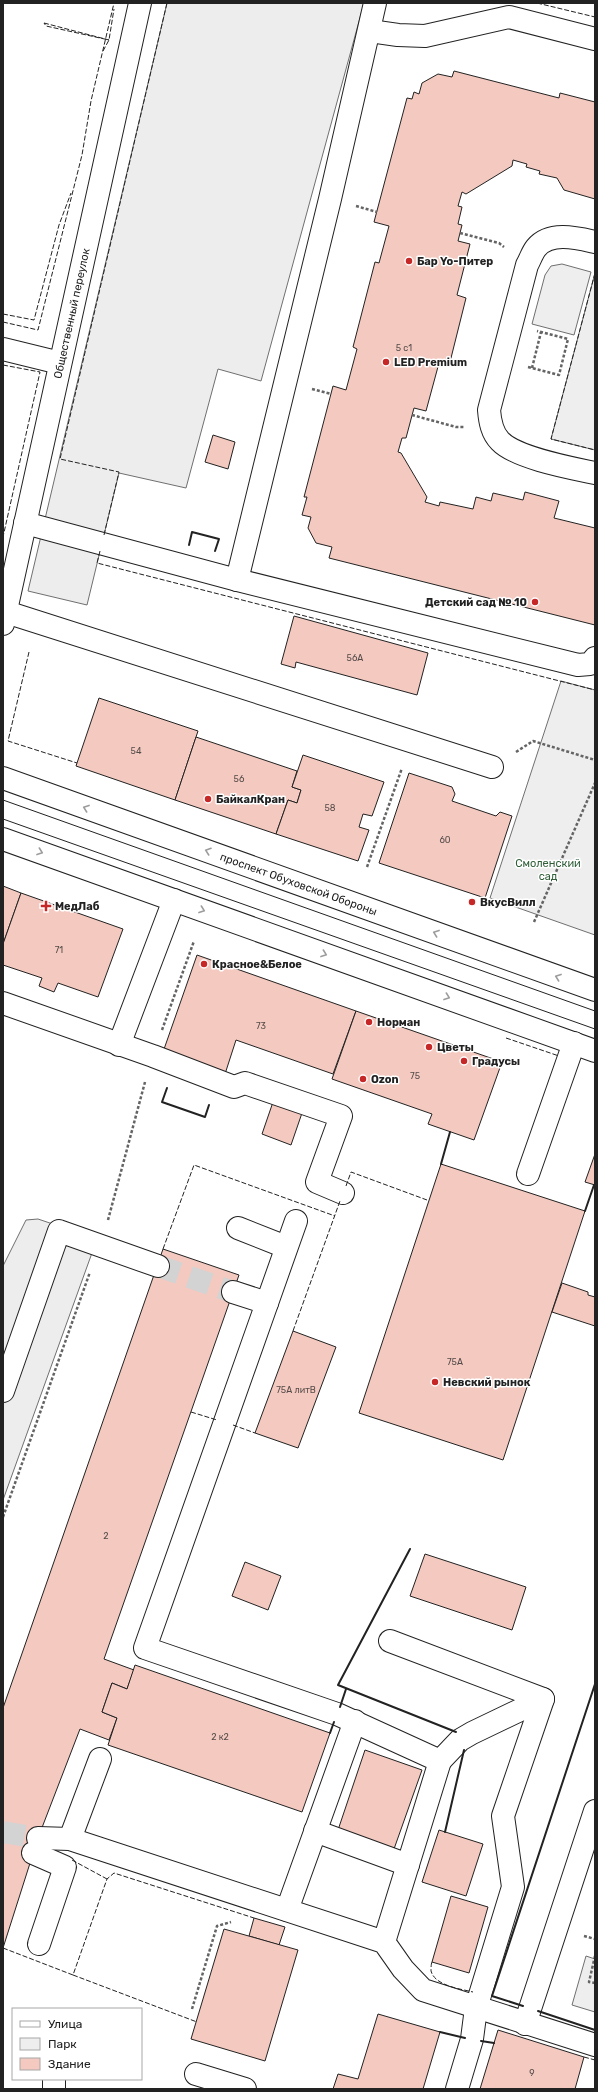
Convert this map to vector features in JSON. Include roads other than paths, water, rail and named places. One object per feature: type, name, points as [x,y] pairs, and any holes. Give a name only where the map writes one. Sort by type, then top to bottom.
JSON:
[{"type":"main road","name":"Общественный переулок","points":[[4,618],[140,3]]},
{"type":"main road","points":[[237,580],[370,31],[375,3]]},
{"type":"main road","points":[[370,31],[398,35],[425,36],[509,17],[595,39]]},
{"type":"main road","points":[[595,242],[571,236],[552,238],[536,248],[527,265],[489,410],[491,427],[500,441],[513,452],[595,474]]},
{"type":"main road","points":[[3,349],[60,363]]},
{"type":"main road","points":[[25,523],[237,580],[578,665],[590,664],[595,658]]},
{"type":"main road","points":[[4,618],[412,741],[492,767]]},
{"type":"main road","name":"проспект Обуховской Обороны","points":[[3,778],[595,990]]},
{"type":"main road","points":[[3,839],[595,1050]]},
{"type":"main road","points":[[118,1045],[174,900]]},
{"type":"main road","points":[[3,1003],[118,1045],[153,1056],[234,1087],[245,1083],[341,1116],[317,1182],[343,1193]]},
{"type":"main road","points":[[528,1174],[574,1043]]},
{"type":"main road","points":[[296,1221],[145,1648],[355,1721],[440,1761]]},
{"type":"main road","points":[[238,1228],[286,1246]]},
{"type":"main road","points":[[3,1391],[59,1231],[158,1266]]},
{"type":"main road","points":[[233,1292],[267,1304]]},
{"type":"main road","points":[[390,1641],[543,1699]]},
{"type":"main road","points":[[384,1942],[440,1761],[460,1740],[543,1699]]},
{"type":"main road","points":[[457,2089],[472,2039],[476,2008],[513,1887],[503,1816],[543,1699]]},
{"type":"main road","points":[[287,1910],[355,1721]]},
{"type":"main road","points":[[49,1845],[100,1759]]},
{"type":"main road","points":[[525,2024],[595,1811]]},
{"type":"main road","points":[[315,1831],[408,1865]]},
{"type":"main road","points":[[49,1845],[246,1897],[384,1942],[402,1969],[423,1990],[525,2024],[595,2045]]},
{"type":"main road","points":[[39,1944],[65,1867],[49,1845]]},
{"type":"main road","points":[[196,2074],[245,2089]]},
{"type":"tunnel","points":[[158,1266],[233,1292]]},
{"type":"tunnel","points":[[3,1832],[38,1838]]},
{"type":"tram line","points":[[3,800],[595,1011]]},
{"type":"tram line","points":[[3,819],[595,1029]]},
{"type":"place","name":"Бар Yo-Питер","points":[[409,261]]},
{"type":"place","name":"LED Premium","points":[[386,362]]},
{"type":"place","name":"Детский сад № 10","points":[[535,602]]},
{"type":"place","name":"БайкалКран","points":[[208,799]]},
{"type":"place","name":"ВкусВилл","points":[[472,902]]},
{"type":"place","name":"МедЛаб","points":[[46,906]]},
{"type":"place","name":"Красное&Белое","points":[[204,964]]},
{"type":"place","name":"Норман","points":[[369,1022]]},
{"type":"place","name":"Цветы","points":[[429,1047]]},
{"type":"place","name":"Градусы","points":[[464,1061]]},
{"type":"place","name":"Ozon","points":[[363,1079]]},
{"type":"place","name":"Невский рынок","points":[[435,1382]]},
{"type":"park label","name":"Смоленский сад","points":[[548,869]]}]
